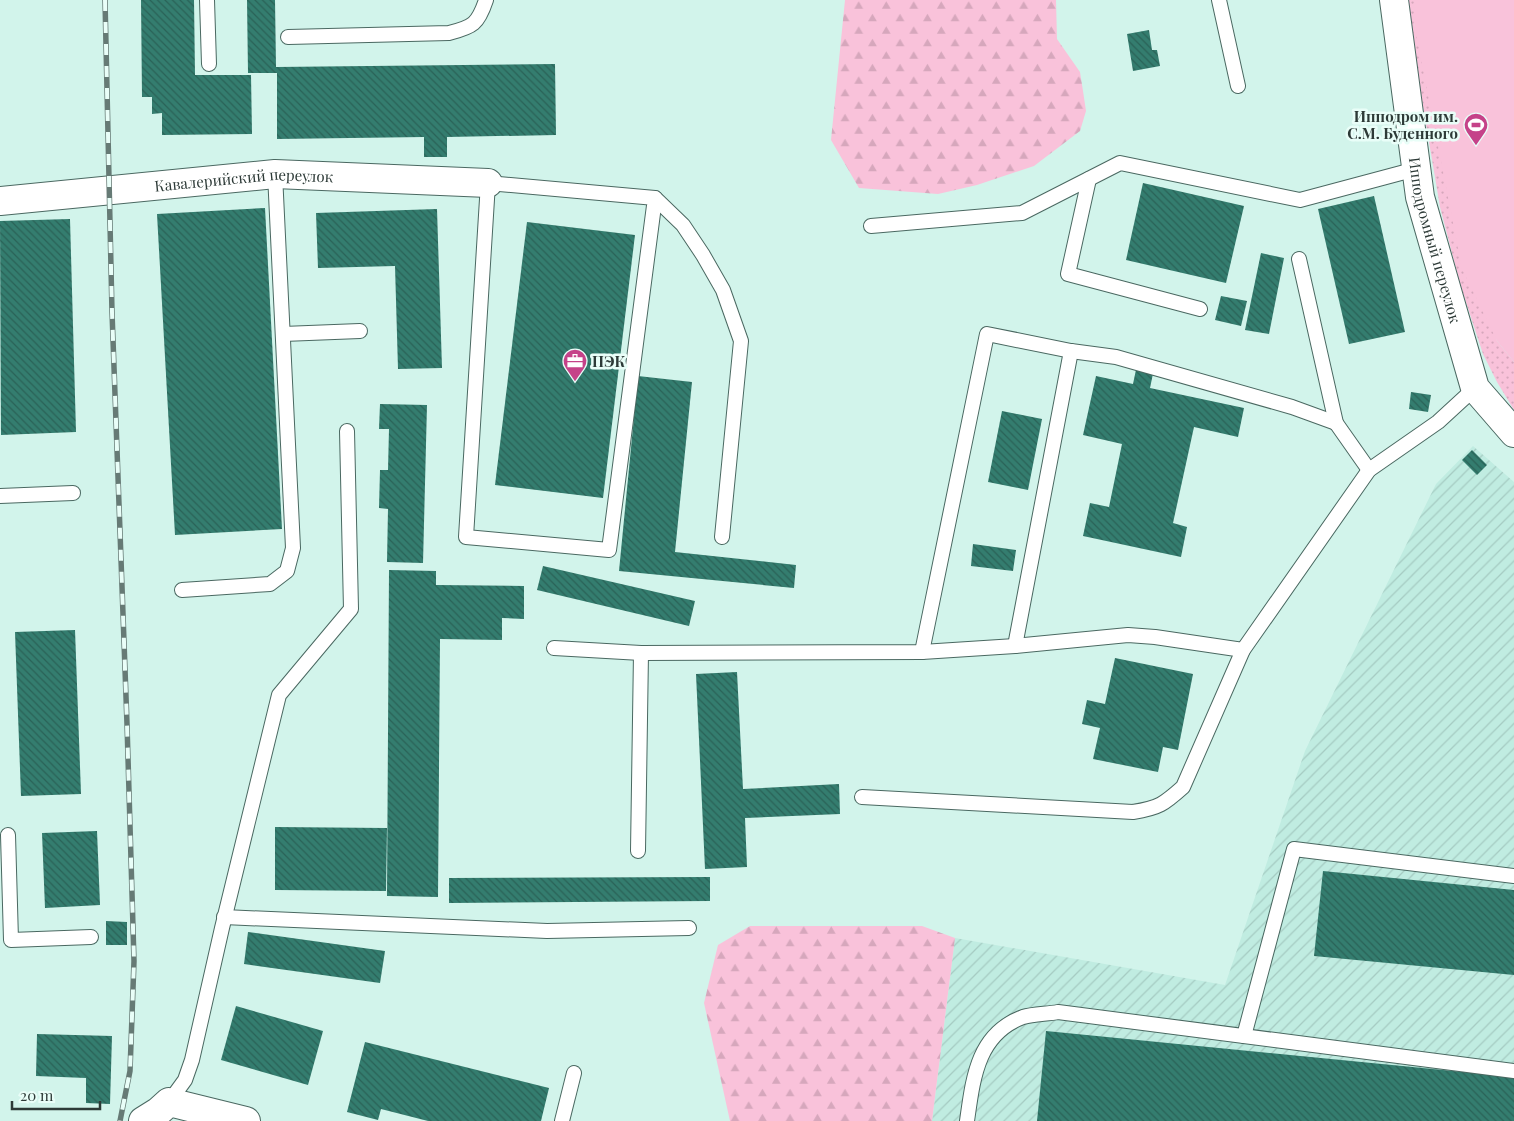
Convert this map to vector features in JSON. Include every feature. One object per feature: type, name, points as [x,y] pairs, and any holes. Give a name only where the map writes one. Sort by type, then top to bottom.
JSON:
[{"type":"street","name":"Ипподромный переулок","points":[[1394,0],[1420,197],[1475,388],[1514,433]]},
{"type":"street","name":"Кавалерийский переулок","points":[[0,200],[275,174],[488,183]]},
{"type":"street","points":[[143,1121],[169,1102],[246,1121]]},
{"type":"lane","points":[[208,0],[209,64]]},
{"type":"lane","points":[[288,37],[449,33],[467,29],[481,17],[486,0]]},
{"type":"lane","points":[[1218,0],[1238,86]]},
{"type":"lane","points":[[871,226],[1022,213],[1120,163],[1300,200],[1416,169]]},
{"type":"lane","points":[[182,590],[270,584],[287,571],[293,548],[275,174]]},
{"type":"lane","points":[[1089,179],[1068,274],[1200,309]]},
{"type":"lane","points":[[655,198],[608,550],[466,537],[488,183],[655,198],[683,225],[703,255],[723,290],[741,341],[722,537]]},
{"type":"lane","points":[[1299,259],[1336,423],[1369,470]]},
{"type":"lane","points":[[283,334],[360,331]]},
{"type":"lane","points":[[922,652],[987,334],[1071,351],[1116,357],[1292,407],[1336,423]]},
{"type":"lane","points":[[1015,646],[1071,351]]},
{"type":"lane","points":[[862,797],[1133,812],[1153,809],[1166,801],[1184,787],[1243,650],[1369,470],[1438,422],[1475,388]]},
{"type":"lane","points":[[169,1102],[185,1080],[192,1060],[224,917],[279,695],[351,609],[347,431]]},
{"type":"lane","points":[[0,496],[73,493]]},
{"type":"lane","points":[[554,648],[641,653],[785,654],[922,652],[1015,646],[1128,635],[1155,637],[1243,650]]},
{"type":"lane","points":[[638,851],[641,653]]},
{"type":"lane","points":[[8,835],[4,880],[11,940],[91,937]]},
{"type":"lane","points":[[1244,1036],[1294,850],[1514,876]]},
{"type":"lane","points":[[224,917],[547,932],[689,928]]},
{"type":"lane","points":[[967,1121],[972,1083],[978,1063],[987,1044],[1005,1026],[1024,1017],[1058,1012],[1514,1071]]},
{"type":"lane","points":[[562,1121],[574,1073]]},
{"type":"shaded area","points":[[1473,446],[1514,482],[1514,1121],[932,1121],[955,938],[1225,985],[1305,751],[1436,484]]},
{"type":"green space","points":[[845,0],[1056,0],[1057,39],[1080,72],[1086,111],[1080,131],[1034,166],[977,185],[938,194],[859,188],[831,140]]},
{"type":"green space","points":[[1405,0],[1414,0],[1414,23],[1497,341],[1514,362],[1514,410],[1483,354],[1460,284],[1440,207]]},
{"type":"green space","name":"Ипподром им. С.М. Буденного","points":[[1414,0],[1514,0],[1514,362],[1497,341],[1462,269],[1414,23]]},
{"type":"green space","points":[[750,926],[922,926],[955,938],[932,1121],[730,1121],[704,1003],[718,945]]},
{"type":"building","points":[[141,0],[194,0],[195,75],[251,75],[252,134],[162,135],[162,113],[152,114],[152,97],[142,97]]},
{"type":"building","points":[[247,0],[275,0],[276,67],[555,64],[556,135],[447,137],[447,157],[424,157],[424,137],[277,139],[277,73],[248,73]]},
{"type":"building","points":[[1149,30],[1152,50],[1157,50],[1160,66],[1133,71],[1127,34]]},
{"type":"building","points":[[1143,183],[1244,206],[1226,283],[1126,260]]},
{"type":"building","points":[[1374,196],[1405,332],[1349,344],[1318,209]]},
{"type":"building","points":[[265,208],[282,529],[175,535],[157,214]]},
{"type":"building","points":[[437,209],[442,368],[398,369],[395,266],[318,268],[316,213]]},
{"type":"building","points":[[70,219],[76,432],[1,435],[0,221]]},
{"type":"building","points":[[527,222],[635,235],[603,498],[495,485]]},
{"type":"building","points":[[1261,253],[1284,258],[1269,334],[1245,330]]},
{"type":"building","points":[[1221,296],[1247,301],[1241,326],[1215,320]]},
{"type":"building","points":[[1138,360],[1155,364],[1150,388],[1244,408],[1238,437],[1194,427],[1173,523],[1187,527],[1181,557],[1083,536],[1090,503],[1109,507],[1122,444],[1083,435],[1096,376],[1133,384]]},
{"type":"building","points":[[638,376],[692,382],[675,552],[796,565],[794,588],[619,571]]},
{"type":"building","points":[[1411,392],[1431,395],[1428,412],[1409,409]]},
{"type":"building","points":[[380,404],[427,405],[423,563],[387,562],[388,509],[379,508],[380,470],[388,470],[389,429],[379,429]]},
{"type":"building","points":[[1002,411],[1042,419],[1028,490],[988,482]]},
{"type":"building","points":[[1472,450],[1487,465],[1477,475],[1462,460]]},
{"type":"building","points":[[973,544],[1016,550],[1013,571],[971,566]]},
{"type":"building","points":[[543,566],[695,601],[689,626],[537,590]]},
{"type":"building","points":[[389,570],[436,571],[436,585],[524,586],[524,619],[502,618],[502,640],[440,639],[438,897],[387,896]]},
{"type":"building","points":[[75,630],[81,794],[21,796],[15,632]]},
{"type":"building","points":[[1115,658],[1193,674],[1178,750],[1163,747],[1158,772],[1093,759],[1100,728],[1082,724],[1087,700],[1105,704]]},
{"type":"building","points":[[737,672],[743,789],[839,784],[840,814],[745,818],[747,867],[705,869],[696,674]]},
{"type":"building","points":[[275,827],[387,828],[386,891],[275,890]]},
{"type":"building","points":[[97,831],[100,905],[45,908],[42,833]]},
{"type":"building","points":[[1323,871],[1514,890],[1514,975],[1314,956]]},
{"type":"building","points":[[710,877],[710,901],[449,903],[449,878]]},
{"type":"building","points":[[106,921],[127,922],[127,945],[106,945]]},
{"type":"building","points":[[248,932],[385,951],[380,983],[244,964]]},
{"type":"building","points":[[236,1006],[323,1031],[308,1085],[221,1060]]},
{"type":"building","points":[[1046,1031],[1514,1077],[1514,1121],[1037,1121]]},
{"type":"building","points":[[37,1034],[112,1036],[110,1104],[86,1103],[86,1078],[36,1076]]},
{"type":"building","points":[[365,1042],[549,1088],[541,1121],[428,1121],[381,1109],[378,1120],[347,1112]]},
{"type":"railway","points":[[105,0],[112,312],[134,961],[130,1071],[120,1121]]},
{"type":"place","name":"Ипподром им. С.М. Буденного","points":[[1476,146]]},
{"type":"place","name":"ПЭК","points":[[575,382]]}]
